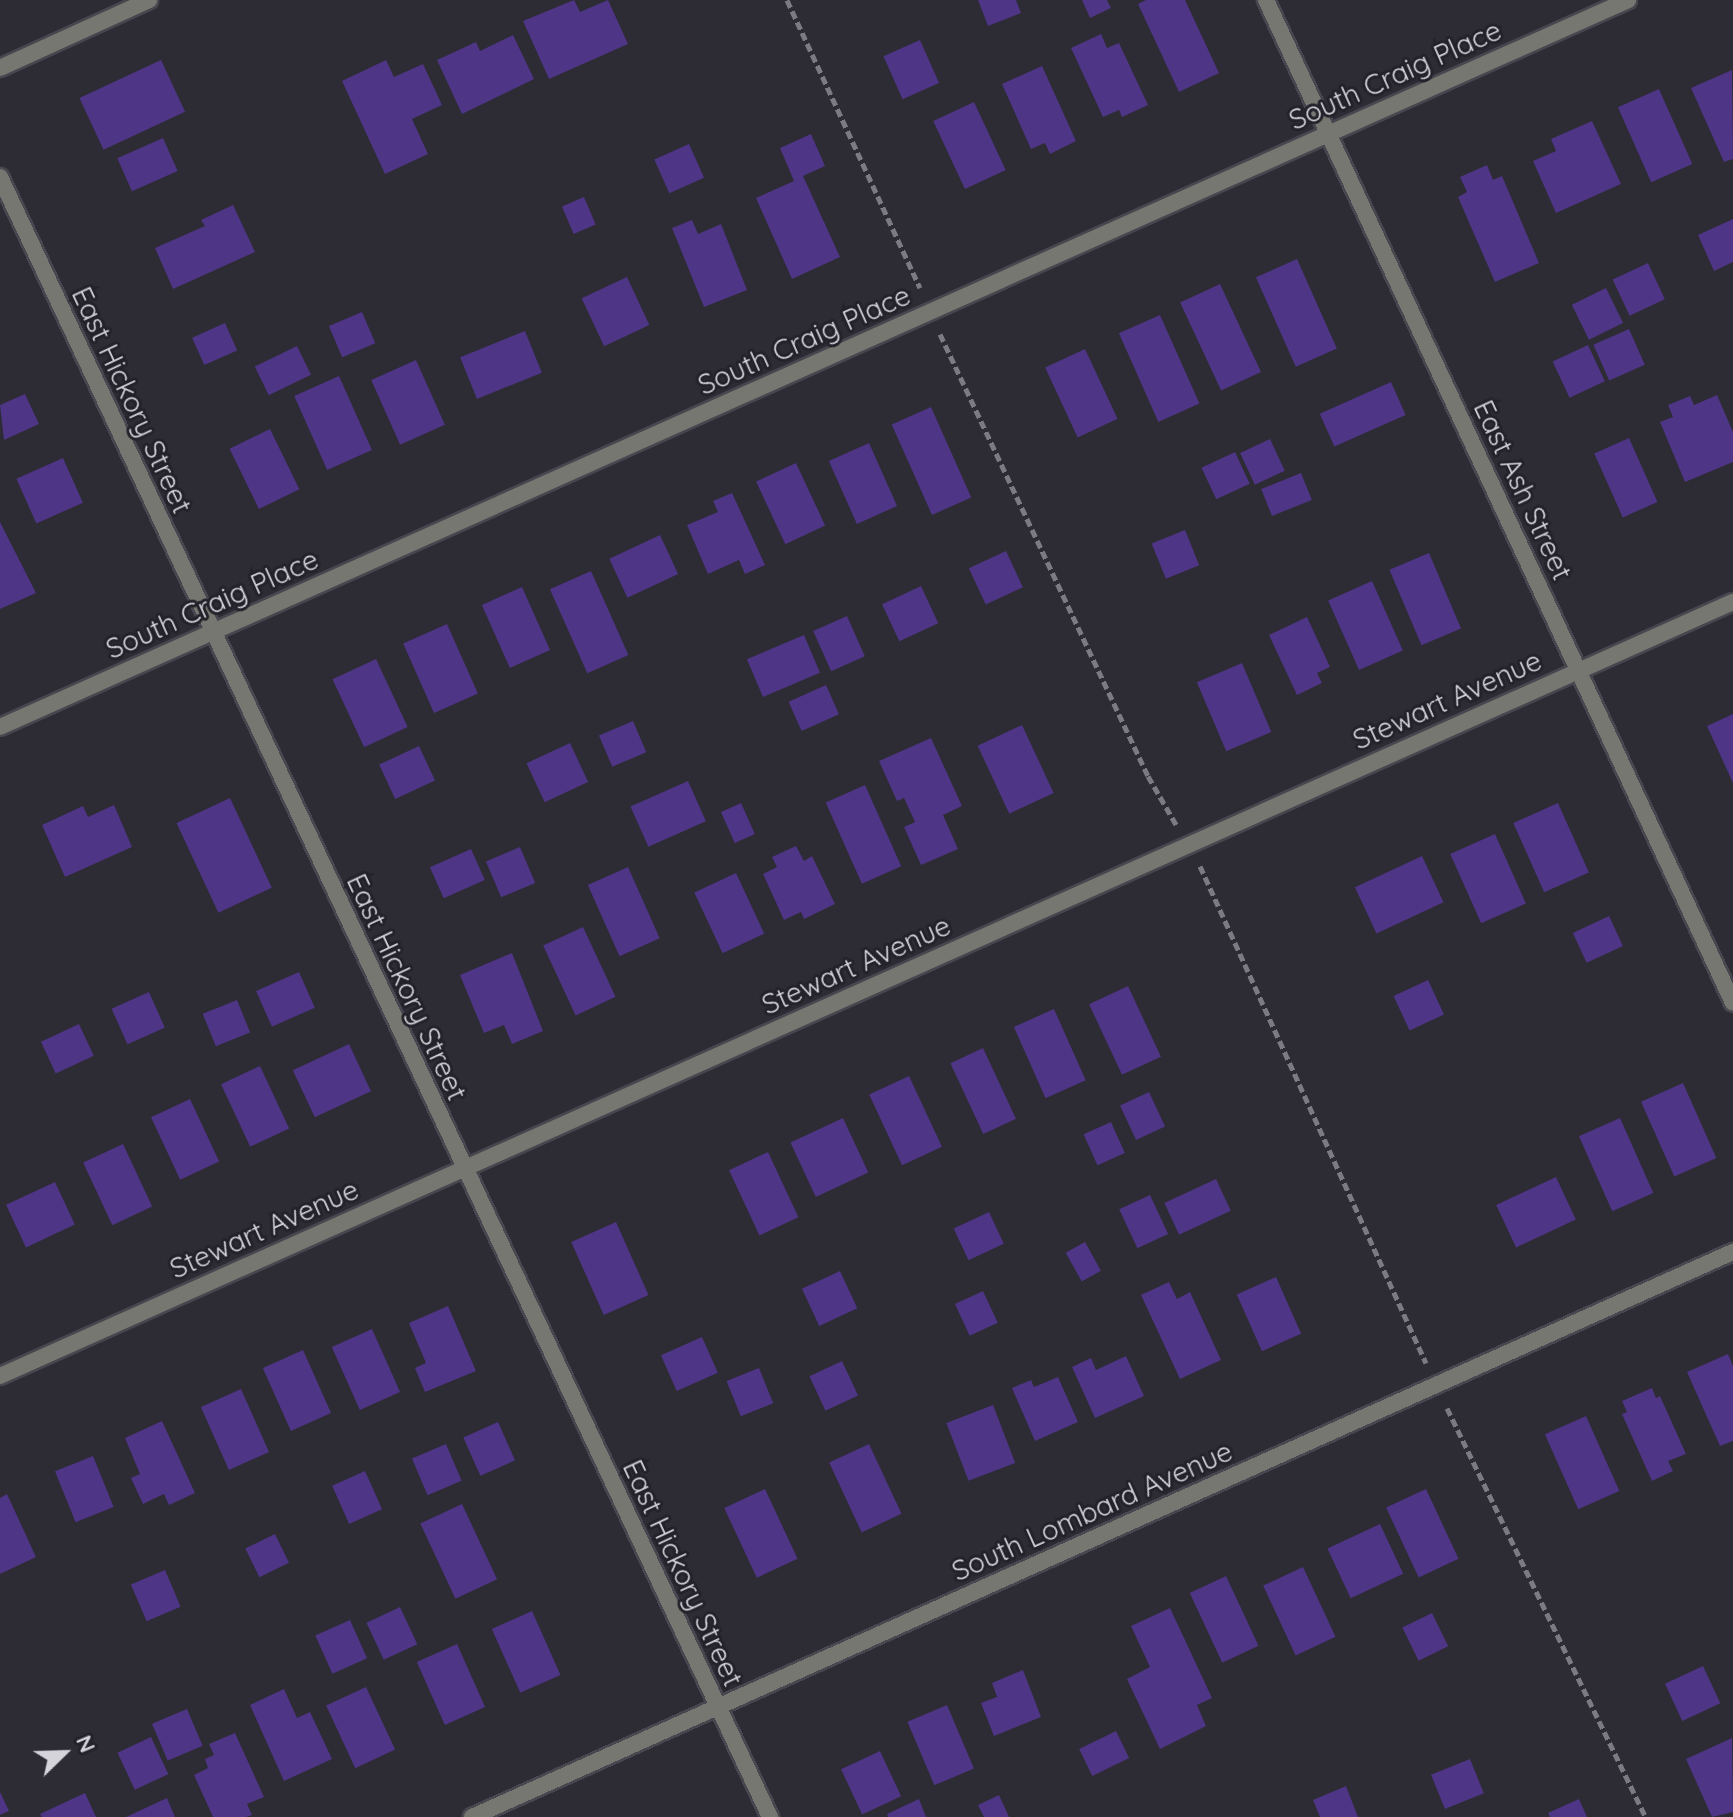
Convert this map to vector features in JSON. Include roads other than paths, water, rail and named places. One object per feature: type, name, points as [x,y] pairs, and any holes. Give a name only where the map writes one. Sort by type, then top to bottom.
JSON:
[{"type":"street","points":[[0,68],[149,0]]},
{"type":"street","name":"East Ash Street","points":[[1266,0],[1733,1003]]},
{"type":"street","name":"South Craig Place","points":[[0,727],[1628,0]]},
{"type":"street","name":"East Hickory Street","points":[[0,177],[211,633],[770,1817]]},
{"type":"street","name":"Stewart Avenue","points":[[0,1376],[1733,602]]},
{"type":"street","name":"South Lombard Avenue","points":[[472,1817],[1733,1252]]}]
